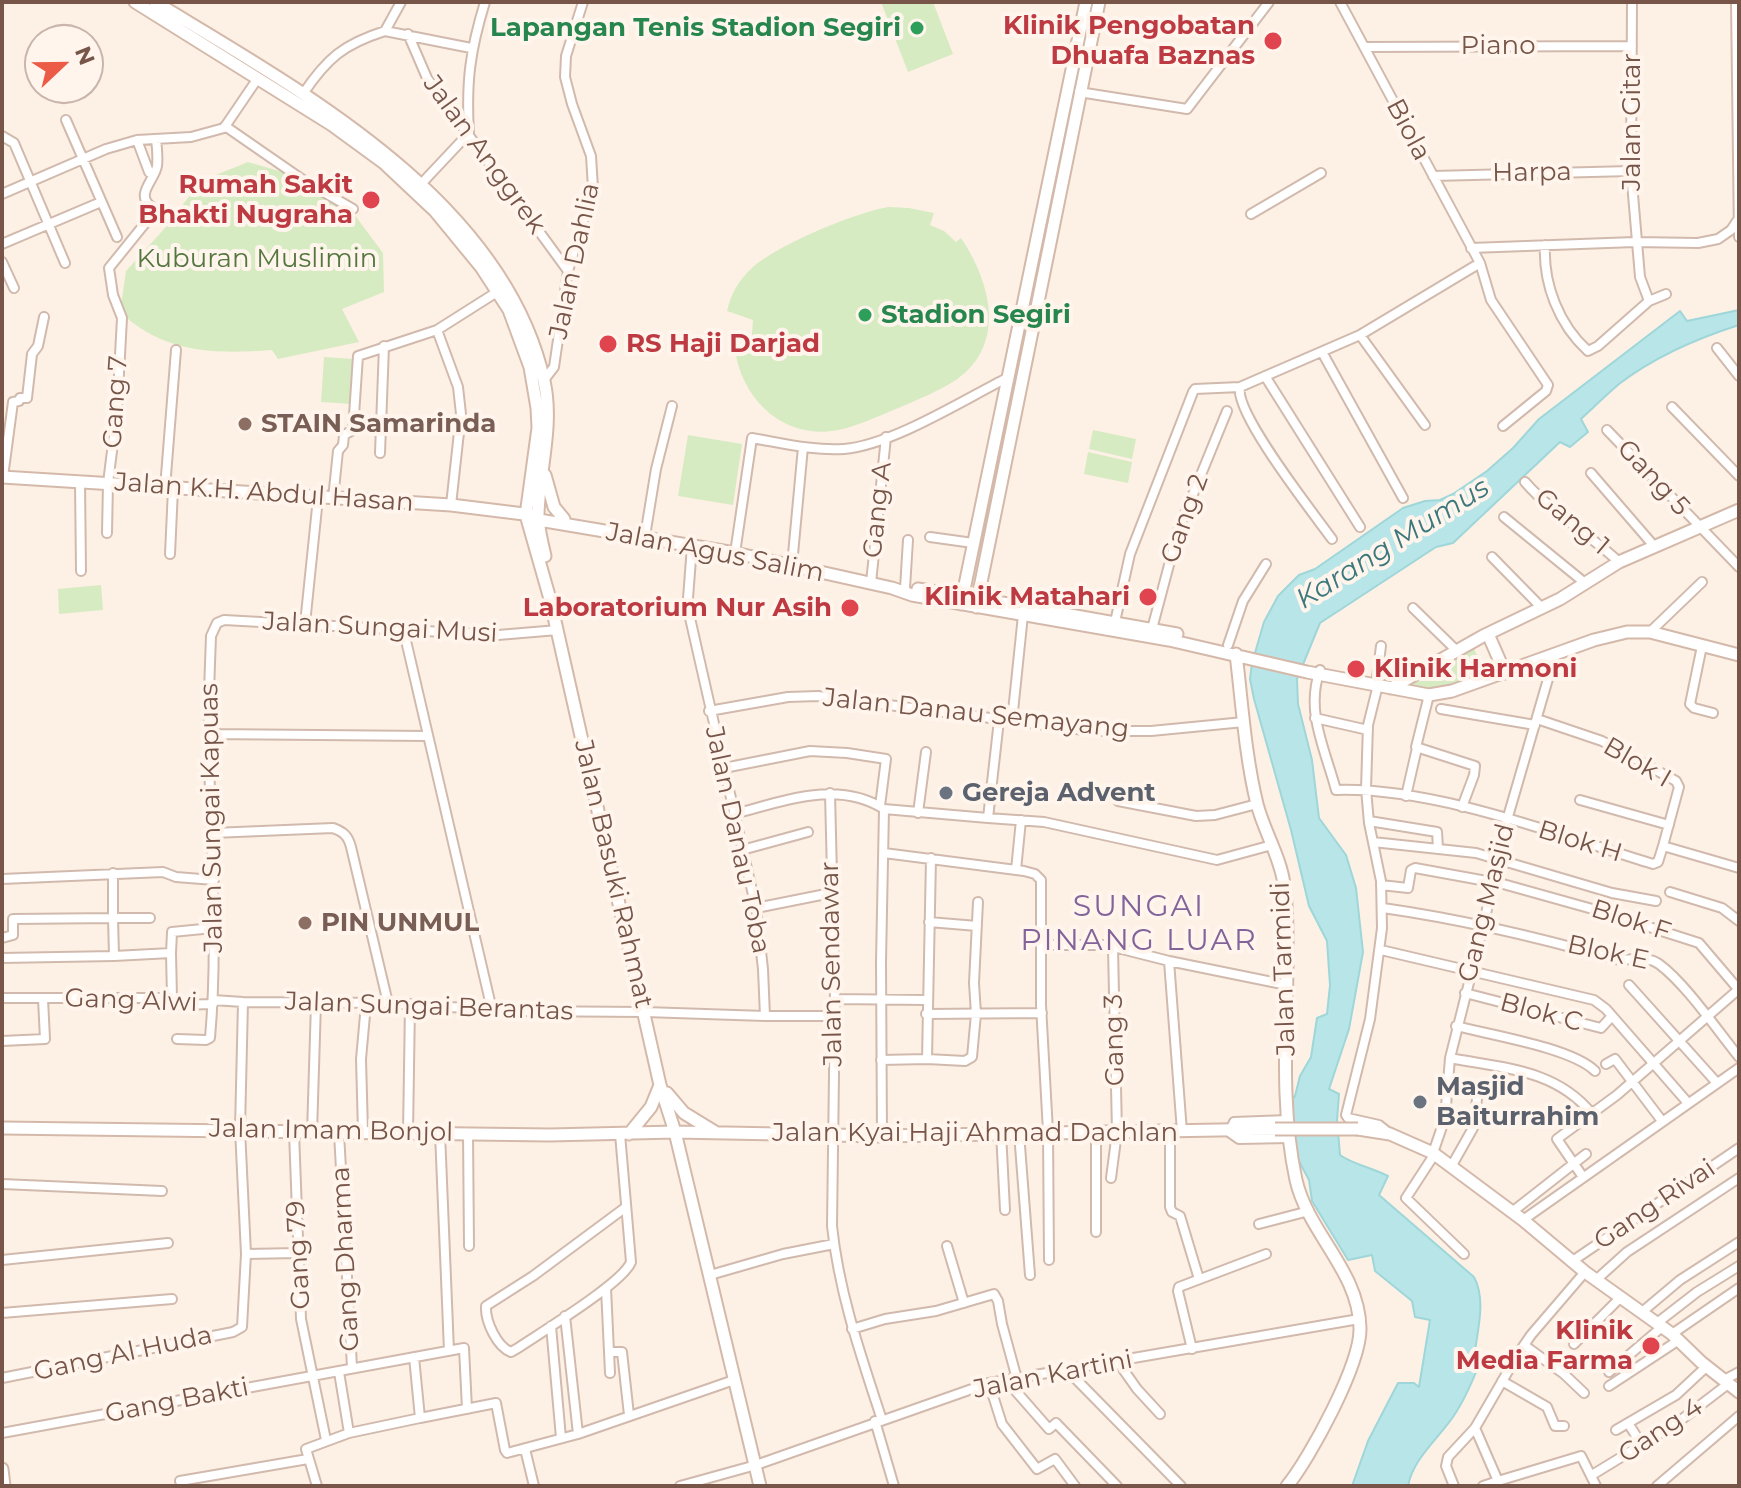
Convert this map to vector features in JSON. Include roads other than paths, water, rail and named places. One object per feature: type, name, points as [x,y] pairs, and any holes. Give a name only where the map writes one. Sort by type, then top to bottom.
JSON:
[{"type":"street","points":[[135,2],[161,7],[303,94],[388,160],[481,267],[517,327],[535,386],[538,428],[534,517]]},
{"type":"street","points":[[385,31],[401,2]]},
{"type":"street","points":[[422,183],[469,133],[467,94],[471,48],[485,2]]},
{"type":"street","name":"Jalan Dahlia","points":[[544,380],[554,367],[568,271],[593,188],[591,156],[565,77],[566,56],[583,2]]},
{"type":"street","points":[[962,600],[1086,2]]},
{"type":"street","points":[[976,603],[1099,2]]},
{"type":"street","points":[[1079,92],[1187,109],[1269,2]]},
{"type":"street","name":"Biola","points":[[1340,2],[1478,260],[1491,300],[1548,385],[1546,391],[1503,426]]},
{"type":"street","name":"Jalan Gitar","points":[[1632,2],[1631,171],[1635,242],[1640,281],[1649,301]]},
{"type":"street","points":[[1736,2],[1739,237]]},
{"type":"street","points":[[161,7],[258,78],[422,183],[469,236],[524,321],[544,380],[548,410],[534,517]]},
{"type":"street","points":[[303,94],[333,55],[350,44],[385,31],[471,48]]},
{"type":"street","name":"Jalan Anggrek","points":[[408,34],[427,78],[568,271]]},
{"type":"street","name":"Piano","points":[[1365,47],[1632,46]]},
{"type":"street","points":[[2,194],[106,149],[137,140],[199,136],[225,126],[258,78]]},
{"type":"street","points":[[66,120],[117,237]]},
{"type":"street","points":[[225,126],[303,180],[353,209]]},
{"type":"street","points":[[2,136],[14,143],[65,263]]},
{"type":"street","name":"Gang 7","points":[[107,533],[108,483],[117,411],[122,318],[113,295],[109,268],[151,216],[152,207],[144,197],[157,168],[155,139]]},
{"type":"street","points":[[137,140],[149,172]]},
{"type":"street","name":"Harpa","points":[[1433,176],[1631,171]]},
{"type":"street","points":[[1251,214],[1321,173]]},
{"type":"street","points":[[2,244],[101,202]]},
{"type":"street","points":[[1471,248],[1698,243],[1711,241],[1731,230],[1737,221]]},
{"type":"street","points":[[1545,245],[1545,272],[1553,299],[1584,348],[1591,351],[1649,301],[1666,294]]},
{"type":"street","points":[[1114,626],[1135,539],[1195,389],[1242,386],[1360,335],[1478,260]]},
{"type":"street","points":[[2,262],[14,288]]},
{"type":"street","points":[[1028,288],[1042,291]]},
{"type":"street","points":[[333,499],[338,451],[343,445],[344,435],[353,430],[357,358],[360,354],[437,330],[497,292]]},
{"type":"street","points":[[2,477],[13,402],[27,398],[32,354],[38,346],[44,317]]},
{"type":"street","points":[[437,330],[458,387],[461,414],[451,505]]},
{"type":"street","points":[[1360,335],[1425,425]]},
{"type":"street","points":[[380,453],[384,346]]},
{"type":"street","points":[[1717,348],[1739,376]]},
{"type":"street","points":[[170,554],[169,488],[176,350]]},
{"type":"street","points":[[1015,350],[1029,352]]},
{"type":"street","points":[[1322,352],[1403,498]]},
{"type":"street","points":[[1265,376],[1360,527]]},
{"type":"street","points":[[735,553],[752,438],[803,447],[850,448],[886,437],[1007,378]]},
{"type":"street","points":[[1242,386],[1240,399],[1261,438],[1332,539]]},
{"type":"street","points":[[645,536],[672,406]]},
{"type":"street","points":[[1672,407],[1739,476]]},
{"type":"street","name":"Gang 2","points":[[1152,629],[1178,531],[1227,411]]},
{"type":"street","name":"Gang 5","points":[[1607,430],[1698,527]]},
{"type":"street","name":"Gang A","points":[[871,583],[886,437]]},
{"type":"street","points":[[792,565],[803,447]]},
{"type":"street","points":[[543,462],[551,502],[564,519]]},
{"type":"street","points":[[1591,473],[1654,546]]},
{"type":"street","name":"Jalan K.H. Abdul Hasan","points":[[2,477],[451,505],[534,517]]},
{"type":"street","points":[[80,482],[81,571]]},
{"type":"street","name":"Gang 1","points":[[1525,482],[1619,562]]},
{"type":"street","points":[[305,624],[318,498]]},
{"type":"street","points":[[1378,685],[1457,651],[1542,608],[1619,562],[1739,510]]},
{"type":"street","points":[[534,517],[621,529],[629,534]]},
{"type":"street","name":"Jalan Agus Salim","points":[[534,517],[620,535],[645,536],[735,553],[908,594],[962,600]]},
{"type":"street","name":"Jalan Basuki Rahmat","points":[[534,517],[660,1082],[675,1132],[760,1486]]},
{"type":"street","points":[[1504,517],[1585,583]]},
{"type":"street","points":[[1698,527],[1739,567]]},
{"type":"street","points":[[930,537],[973,543]]},
{"type":"street","points":[[905,588],[908,540]]},
{"type":"street","name":"Jalan Danau Toba","points":[[692,546],[688,598],[690,618],[756,908],[765,1016]]},
{"type":"street","points":[[1492,557],[1542,608]]},
{"type":"street","points":[[1238,651],[1243,601],[1266,564]]},
{"type":"street","points":[[1650,632],[1702,582]]},
{"type":"street","name":"Jalan Agus Salim","points":[[892,588],[905,588],[1023,615],[1152,629],[1196,642]]},
{"type":"street","name":"Jalan Agus Salim","points":[[976,603],[1196,642],[1332,676],[1429,695]]},
{"type":"street","points":[[1413,608],[1457,651]]},
{"type":"street","points":[[1012,721],[1023,615]]},
{"type":"street","name":"Jalan Sungai Musi","points":[[211,636],[217,623],[224,620],[498,635],[558,630]]},
{"type":"street","points":[[404,632],[492,1010]]},
{"type":"street","points":[[1406,796],[1429,695],[1444,693],[1620,633],[1650,632],[1739,655]]},
{"type":"street","points":[[1488,634],[1505,673]]},
{"type":"street","name":"Jalan Sungai Kapuas","points":[[177,1039],[208,1040],[213,1002],[214,880],[209,734],[211,636]]},
{"type":"street","points":[[1381,646],[1378,685],[1368,730],[1366,789],[1381,885],[1381,950],[1368,1030],[1346,1115],[1379,1125],[1390,1134]]},
{"type":"street","points":[[1702,646],[1690,704],[1713,713]]},
{"type":"street","name":"Jalan Tarmidi","points":[[1238,651],[1244,722],[1257,804],[1284,883],[1289,1142],[1297,1182],[1309,1211],[1351,1286],[1359,1319]]},
{"type":"street","name":"Gang Masjid","points":[[1464,1254],[1406,1198],[1434,1154],[1445,1118],[1456,1026],[1498,884],[1498,858],[1507,820],[1555,655]]},
{"type":"street","points":[[1315,670],[1315,718],[1368,730]]},
{"type":"street","name":"Jalan Danau Semayang","points":[[709,711],[788,697],[818,696],[1108,732],[1244,722]]},
{"type":"street","points":[[1441,709],[1536,722]]},
{"type":"street","name":"Blok H","points":[[1315,718],[1336,790],[1366,789],[1462,807],[1653,864]]},
{"type":"street","points":[[988,818],[999,720]]},
{"type":"street","name":"Blok I","points":[[1536,722],[1585,733],[1674,779],[1679,787],[1663,846],[1658,860],[1653,864]]},
{"type":"street","points":[[209,734],[427,736]]},
{"type":"street","points":[[1417,748],[1475,766],[1462,807]]},
{"type":"street","points":[[724,768],[810,751],[886,759],[882,807],[882,1136]]},
{"type":"street","points":[[918,813],[926,752]]},
{"type":"street","points":[[734,814],[830,793],[918,813],[1056,824],[1217,860],[1272,845]]},
{"type":"street","name":"Jalan Sendawar","points":[[830,793],[835,999],[832,1136],[834,1244],[852,1329],[894,1483]]},
{"type":"street","points":[[1580,800],[1669,825]]},
{"type":"street","points":[[1118,801],[1196,816],[1215,815],[1257,804]]},
{"type":"street","points":[[1016,870],[1021,820]]},
{"type":"street","points":[[1369,821],[1437,832],[1438,848]]},
{"type":"street","points":[[213,833],[333,828],[342,831],[351,847],[388,1003]]},
{"type":"street","points":[[742,850],[808,832]]},
{"type":"street","points":[[1373,842],[1498,858],[1612,893],[1656,901]]},
{"type":"street","points":[[1663,846],[1739,868]]},
{"type":"street","points":[[884,853],[1016,870],[1035,874],[1042,883],[1042,1013],[1048,1132],[1049,1260]]},
{"type":"street","points":[[927,1059],[931,858]]},
{"type":"street","name":"Blok F","points":[[1381,885],[1409,887],[1411,870],[1415,868],[1498,884],[1596,910],[1699,943],[1739,990]]},
{"type":"street","points":[[2,879],[163,872],[176,877],[214,880]]},
{"type":"street","points":[[113,873],[114,956]]},
{"type":"street","points":[[1670,892],[1722,908],[1739,921]]},
{"type":"street","points":[[756,908],[831,893]]},
{"type":"street","points":[[881,1060],[969,1060],[973,1054],[978,902]]},
{"type":"street","name":"Blok E","points":[[1383,908],[1547,940],[1617,960],[1651,960],[1660,965],[1739,1057]]},
{"type":"street","points":[[2,938],[13,935],[13,919],[150,918]]},
{"type":"street","points":[[929,922],[977,926]]},
{"type":"street","points":[[172,998],[172,932],[213,928]]},
{"type":"street","points":[[1042,945],[1106,945],[1287,985]]},
{"type":"street","name":"Gang 3","points":[[1113,948],[1117,1132]]},
{"type":"street","points":[[1381,950],[1594,1000],[1612,1016],[1688,1103]]},
{"type":"street","points":[[2,958],[171,953]]},
{"type":"street","points":[[1169,961],[1176,1132],[1171,1211],[1180,1216],[1199,1279]]},
{"type":"street","points":[[1629,985],[1717,1083]]},
{"type":"street","points":[[1583,1177],[1557,1139],[1633,1082],[1739,990]]},
{"type":"street","name":"Blok C","points":[[1465,993],[1601,1028],[1612,1016]]},
{"type":"street","name":"Gang Alwi","points":[[2,998],[172,998],[177,1005],[213,1002]]},
{"type":"street","points":[[2,1041],[45,1039],[43,999]]},
{"type":"street","points":[[835,999],[926,1000]]},
{"type":"street","name":"Jalan Sungai Berantas","points":[[213,1002],[388,1003],[492,1010],[645,1012]]},
{"type":"street","points":[[243,1002],[240,1129],[246,1254],[298,1253]]},
{"type":"street","points":[[312,1133],[316,1003]]},
{"type":"street","points":[[363,1132],[361,1059],[366,1004]]},
{"type":"street","points":[[408,1133],[410,1004]]},
{"type":"street","points":[[645,1012],[835,1016]]},
{"type":"street","points":[[926,1014],[1042,1013]]},
{"type":"street","points":[[1456,1026],[1564,1053],[1585,1062],[1595,1071]]},
{"type":"street","points":[[1450,1058],[1546,1077],[1574,1095],[1592,1114]]},
{"type":"street","points":[[1606,1064],[1615,1059],[1662,1121]]},
{"type":"street","points":[[1523,1220],[1739,1068]]},
{"type":"street","points":[[660,1082],[684,1113],[719,1134]]},
{"type":"street","points":[[626,1207],[533,1276],[486,1306],[486,1316],[506,1350],[511,1352],[518,1348],[606,1288],[625,1272],[631,1262],[624,1134],[649,1111],[660,1082]]},
{"type":"street","points":[[1451,1167],[1473,1128],[1477,1099]]},
{"type":"street","points":[[1288,1120],[1234,1122],[1229,1132],[1239,1139],[1289,1142]]},
{"type":"street","name":"Jalan Imam Bonjol","points":[[2,1128],[240,1129],[312,1133],[675,1132]]},
{"type":"street","name":"Jalan Kyai Haji Ahmad Dachlan","points":[[675,1132],[882,1136],[1358,1129],[1390,1134],[1434,1154],[1523,1220],[1571,1262],[1667,1331],[1739,1392]]},
{"type":"street","name":"Gang 79","points":[[294,1132],[301,1319],[326,1440]]},
{"type":"street","points":[[1001,1132],[1005,1210]]},
{"type":"street","points":[[1096,1132],[1096,1232]]},
{"type":"street","points":[[1111,1178],[1117,1132]]},
{"type":"street","name":"Gang Dharma","points":[[339,1133],[352,1367],[464,1348],[467,1409]]},
{"type":"street","points":[[440,1133],[449,1351]]},
{"type":"street","points":[[468,1133],[469,1246]]},
{"type":"street","points":[[1019,1133],[1030,1275]]},
{"type":"street","name":"Gang Rivai","points":[[1571,1262],[1739,1148]]},
{"type":"street","points":[[1512,1212],[1586,1154]]},
{"type":"street","points":[[1454,1486],[1446,1466],[1448,1457],[1475,1428],[1524,1345],[1590,1276],[1739,1178]]},
{"type":"street","points":[[2,1184],[162,1191]]},
{"type":"street","points":[[1259,1224],[1309,1211]]},
{"type":"street","points":[[1642,1312],[1680,1280],[1739,1242]]},
{"type":"street","points":[[2,1260],[168,1243]]},
{"type":"street","points":[[710,1275],[783,1254],[834,1244]]},
{"type":"street","points":[[947,1246],[964,1303]]},
{"type":"street","name":"Gang Al Huda","points":[[2,1378],[233,1332],[242,1327],[246,1254]]},
{"type":"street","points":[[1192,1349],[1178,1291],[1181,1286],[1266,1254]]},
{"type":"street","points":[[1609,1386],[1667,1331],[1697,1292],[1739,1266]]},
{"type":"street","points":[[606,1288],[610,1373]]},
{"type":"street","points":[[1609,1372],[1667,1331],[1739,1288]]},
{"type":"street","points":[[852,1329],[996,1295],[1017,1379]]},
{"type":"street","points":[[1574,1344],[1621,1297]]},
{"type":"street","points":[[2,1313],[172,1299]]},
{"type":"street","points":[[565,1316],[578,1434]]},
{"type":"street","points":[[1287,1486],[1302,1466],[1347,1375],[1358,1342],[1359,1319]]},
{"type":"street","name":"Jalan Kartini","points":[[680,1486],[756,1465],[989,1383],[1359,1319]]},
{"type":"street","points":[[551,1326],[561,1438]]},
{"type":"street","points":[[1524,1345],[1584,1393]]},
{"type":"street","points":[[609,1352],[622,1352],[629,1415]]},
{"type":"street","points":[[414,1357],[420,1418]]},
{"type":"street","points":[[1118,1362],[1160,1414]]},
{"type":"street","name":"Gang Bakti","points":[[2,1433],[313,1377],[352,1367]]},
{"type":"street","points":[[1616,1430],[1676,1395],[1706,1367]]},
{"type":"street","points":[[1067,1370],[1181,1486]]},
{"type":"street","points":[[339,1372],[349,1433]]},
{"type":"street","name":"Gang 4","points":[[1592,1475],[1693,1413],[1739,1372]]},
{"type":"street","points":[[317,1486],[307,1448],[349,1433],[496,1403],[506,1452],[578,1434],[734,1380]]},
{"type":"street","points":[[1006,1380],[1049,1429],[1056,1423],[1117,1486]]},
{"type":"street","points":[[1502,1381],[1547,1407],[1555,1426],[1564,1426]]},
{"type":"street","points":[[989,1383],[1002,1424],[1035,1466],[1040,1469],[1049,1460],[1055,1459],[1075,1486]]},
{"type":"street","points":[[1657,1486],[1739,1416]]},
{"type":"street","points":[[1628,1423],[1642,1445]]},
{"type":"street","points":[[1475,1428],[1498,1481]]},
{"type":"street","points":[[525,1449],[534,1486]]},
{"type":"street","points":[[1483,1486],[1581,1456],[1596,1486]]},
{"type":"street","points":[[180,1481],[308,1459]]},
{"type":"street","points":[[2,1469],[4,1486]]},
{"type":"water","name":"Karang Mumus","points":[[1739,310],[1739,325],[1676,350],[1619,384],[1581,419],[1588,432],[1570,447],[1560,442],[1453,543],[1436,547],[1320,623],[1297,679],[1298,704],[1312,760],[1319,818],[1346,855],[1356,888],[1363,952],[1349,1029],[1329,1089],[1339,1094],[1337,1120],[1340,1155],[1388,1176],[1379,1195],[1474,1277],[1480,1295],[1475,1351],[1483,1354],[1477,1370],[1458,1410],[1426,1450],[1408,1486],[1352,1486],[1368,1441],[1398,1383],[1414,1383],[1419,1387],[1430,1320],[1415,1317],[1412,1301],[1375,1271],[1372,1255],[1348,1260],[1312,1201],[1309,1180],[1292,1148],[1289,1103],[1311,1057],[1317,1018],[1327,1014],[1330,985],[1327,941],[1309,906],[1250,679],[1264,622],[1278,596],[1299,575],[1315,569],[1403,508],[1440,500],[1487,471],[1539,419],[1680,311],[1687,321]]},
{"type":"place","name":"Lapangan Tenis Stadion Segiri","points":[[917,28]]},
{"type":"place","name":"Klinik Pengobatan Dhuafa Baznas","points":[[1273,41]]},
{"type":"place","name":"Rumah Sakit Bhakti Nugraha","points":[[371,200]]},
{"type":"place","name":"Stadion Segiri","points":[[865,315]]},
{"type":"place","name":"RS Haji Darjad","points":[[608,344]]},
{"type":"place","name":"STAIN Samarinda","points":[[245,424]]},
{"type":"place","name":"Klinik Matahari","points":[[1148,597]]},
{"type":"place","name":"Laboratorium Nur Asih","points":[[850,608]]},
{"type":"place","name":"Klinik Harmoni","points":[[1356,669]]},
{"type":"place","name":"Gereja Advent","points":[[946,793]]},
{"type":"place","name":"PIN UNMUL","points":[[305,923]]},
{"type":"place","name":"Masjid Baiturrahim","points":[[1420,1102]]},
{"type":"place","name":"Klinik Media Farma","points":[[1651,1346]]},
{"type":"district","name":"SUNGAI PINANG LUAR","points":[[1139,924]]},
{"type":"park label","name":"Kuburan Muslimin","points":[[257,259]]}]
